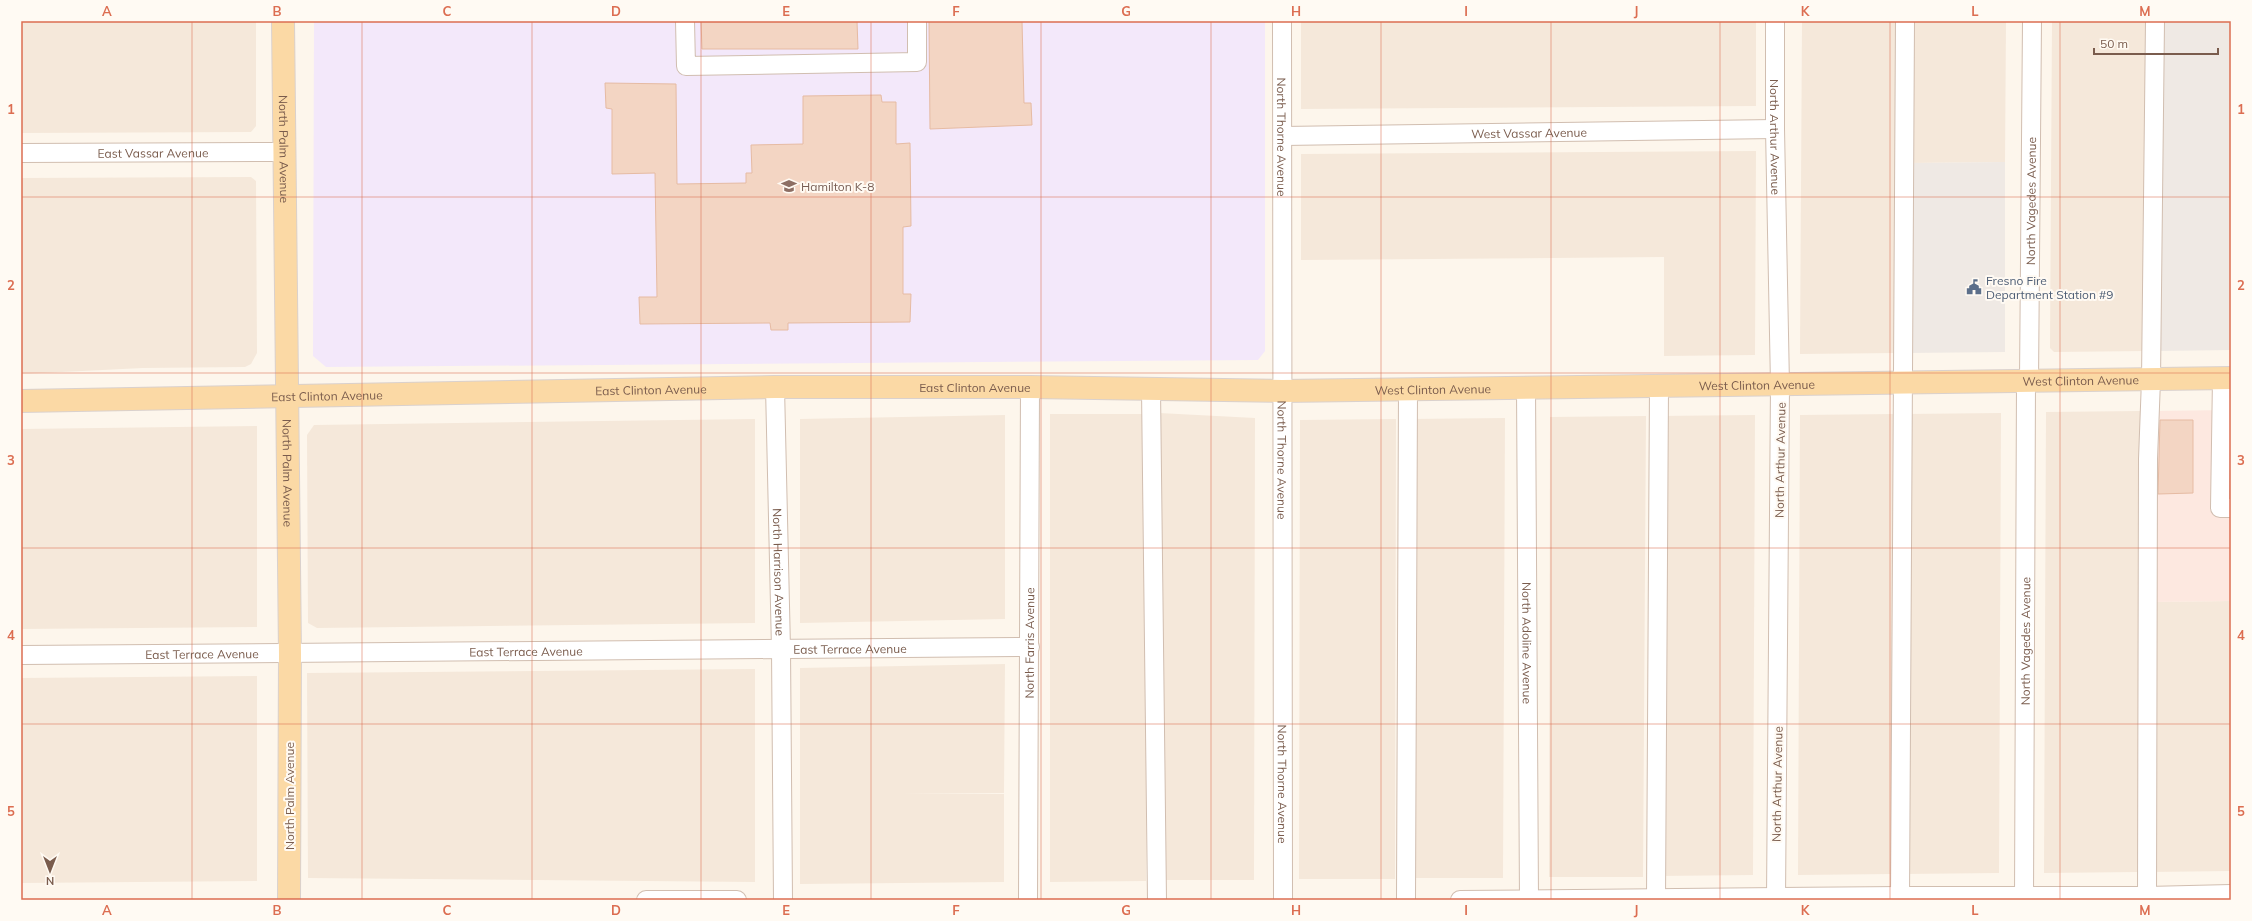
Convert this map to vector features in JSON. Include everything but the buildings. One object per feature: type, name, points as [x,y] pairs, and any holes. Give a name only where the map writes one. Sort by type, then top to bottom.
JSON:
[{"type":"main road","name":"North Palm Avenue","points":[[283,21],[290,654],[289,900]]},
{"type":"main road","name":"West Clinton Avenue","points":[[1282,390],[1780,385],[2226,378]]},
{"type":"main road","name":"East Clinton Avenue","points":[[21,401],[288,394],[775,387],[1030,387],[1282,390]]},
{"type":"street","points":[[685,21],[686,66],[917,62],[916,21]]},
{"type":"street","name":"North Thorne Avenue","points":[[1282,21],[1283,900]]},
{"type":"street","name":"North Arthur Avenue","points":[[1775,21],[1775,129],[1780,385],[1776,899]]},
{"type":"street","points":[[1900,898],[1905,21]]},
{"type":"street","name":"North Vagedes Avenue","points":[[2024,898],[2027,381],[2032,21]]},
{"type":"street","points":[[2147,898],[2148,466],[2151,380],[2155,21]]},
{"type":"street","name":"West Vassar Avenue","points":[[1283,136],[1775,129]]},
{"type":"street","name":"East Vassar Avenue","points":[[21,153],[285,152]]},
{"type":"street","points":[[2226,378],[2220,508],[2231,508]]},
{"type":"street","points":[[1656,899],[1659,386]]},
{"type":"street","name":"North Harrison Avenue","points":[[775,387],[781,649],[783,900]]},
{"type":"street","name":"North Farris Avenue","points":[[1028,900],[1030,387]]},
{"type":"street","name":"North Adoline Avenue","points":[[1526,387],[1529,899]]},
{"type":"street","points":[[1152,389],[1157,900]]},
{"type":"street","points":[[1406,900],[1408,389]]},
{"type":"street","name":"East Terrace Avenue","points":[[21,656],[1030,647]]},
{"type":"street","points":[[1460,900],[2147,898],[2231,894]]},
{"type":"street","points":[[646,900],[737,900]]},
{"type":"shaded area","points":[[21,21],[256,21],[256,126],[251,132],[21,133]]},
{"type":"shaded area","name":"Hamilton K-8","points":[[314,21],[1265,21],[1265,351],[1258,360],[326,367],[313,356]]},
{"type":"shaded area","points":[[1301,21],[1756,21],[1756,106],[1301,109]]},
{"type":"shaded area","points":[[1802,21],[1898,21],[1896,353],[1800,354]]},
{"type":"shaded area","points":[[1910,21],[2006,21],[2005,162],[1909,163]]},
{"type":"shaded area","points":[[2052,21],[2148,21],[2146,351],[2054,352],[2050,348]]},
{"type":"shaded area","points":[[2160,21],[2231,21],[2231,350],[2158,351]]},
{"type":"shaded area","points":[[1756,151],[1755,355],[1664,356],[1664,257],[1301,260],[1301,154]]},
{"type":"shaded area","points":[[2005,162],[2005,352],[1908,353],[1909,163]]},
{"type":"shaded area","points":[[251,177],[256,181],[257,353],[251,364],[245,367],[143,368],[21,374],[21,178]]},
{"type":"shaded area","points":[[2231,410],[2231,601],[2152,602],[2152,411]]},
{"type":"shaded area","points":[[2140,411],[2138,872],[2044,873],[2046,412]]},
{"type":"shaded area","points":[[1159,413],[1255,418],[1254,880],[1158,880]]},
{"type":"shaded area","points":[[2001,413],[1999,873],[1904,874],[1906,414]]},
{"type":"shaded area","points":[[1050,414],[1147,414],[1146,881],[1050,882]]},
{"type":"shaded area","points":[[1894,414],[1892,874],[1798,875],[1800,415]]},
{"type":"shaded area","points":[[1005,415],[1005,619],[800,623],[800,419]]},
{"type":"shaded area","points":[[1755,415],[1753,875],[1658,876],[1658,416]]},
{"type":"shaded area","points":[[1646,416],[1643,877],[1549,877],[1550,417]]},
{"type":"shaded area","points":[[1505,418],[1503,878],[1407,878],[1409,419]]},
{"type":"shaded area","points":[[755,419],[755,623],[317,628],[308,623],[307,435],[314,425]]},
{"type":"shaded area","points":[[1396,419],[1395,879],[1299,879],[1300,420]]},
{"type":"shaded area","points":[[257,426],[257,627],[21,629],[21,429]]},
{"type":"shaded area","points":[[2231,601],[2231,871],[2150,872],[2152,602]]},
{"type":"shaded area","points":[[1005,664],[1004,793],[902,794],[1004,794],[1004,882],[800,884],[800,668]]},
{"type":"shaded area","points":[[755,669],[755,882],[308,878],[307,673]]},
{"type":"shaded area","points":[[257,676],[257,881],[21,883],[21,678]]},
{"type":"place","name":"Hamilton K-8","points":[[789,186]]},
{"type":"place","name":"Fresno Fire Department Station #9","points":[[1974,287]]}]
